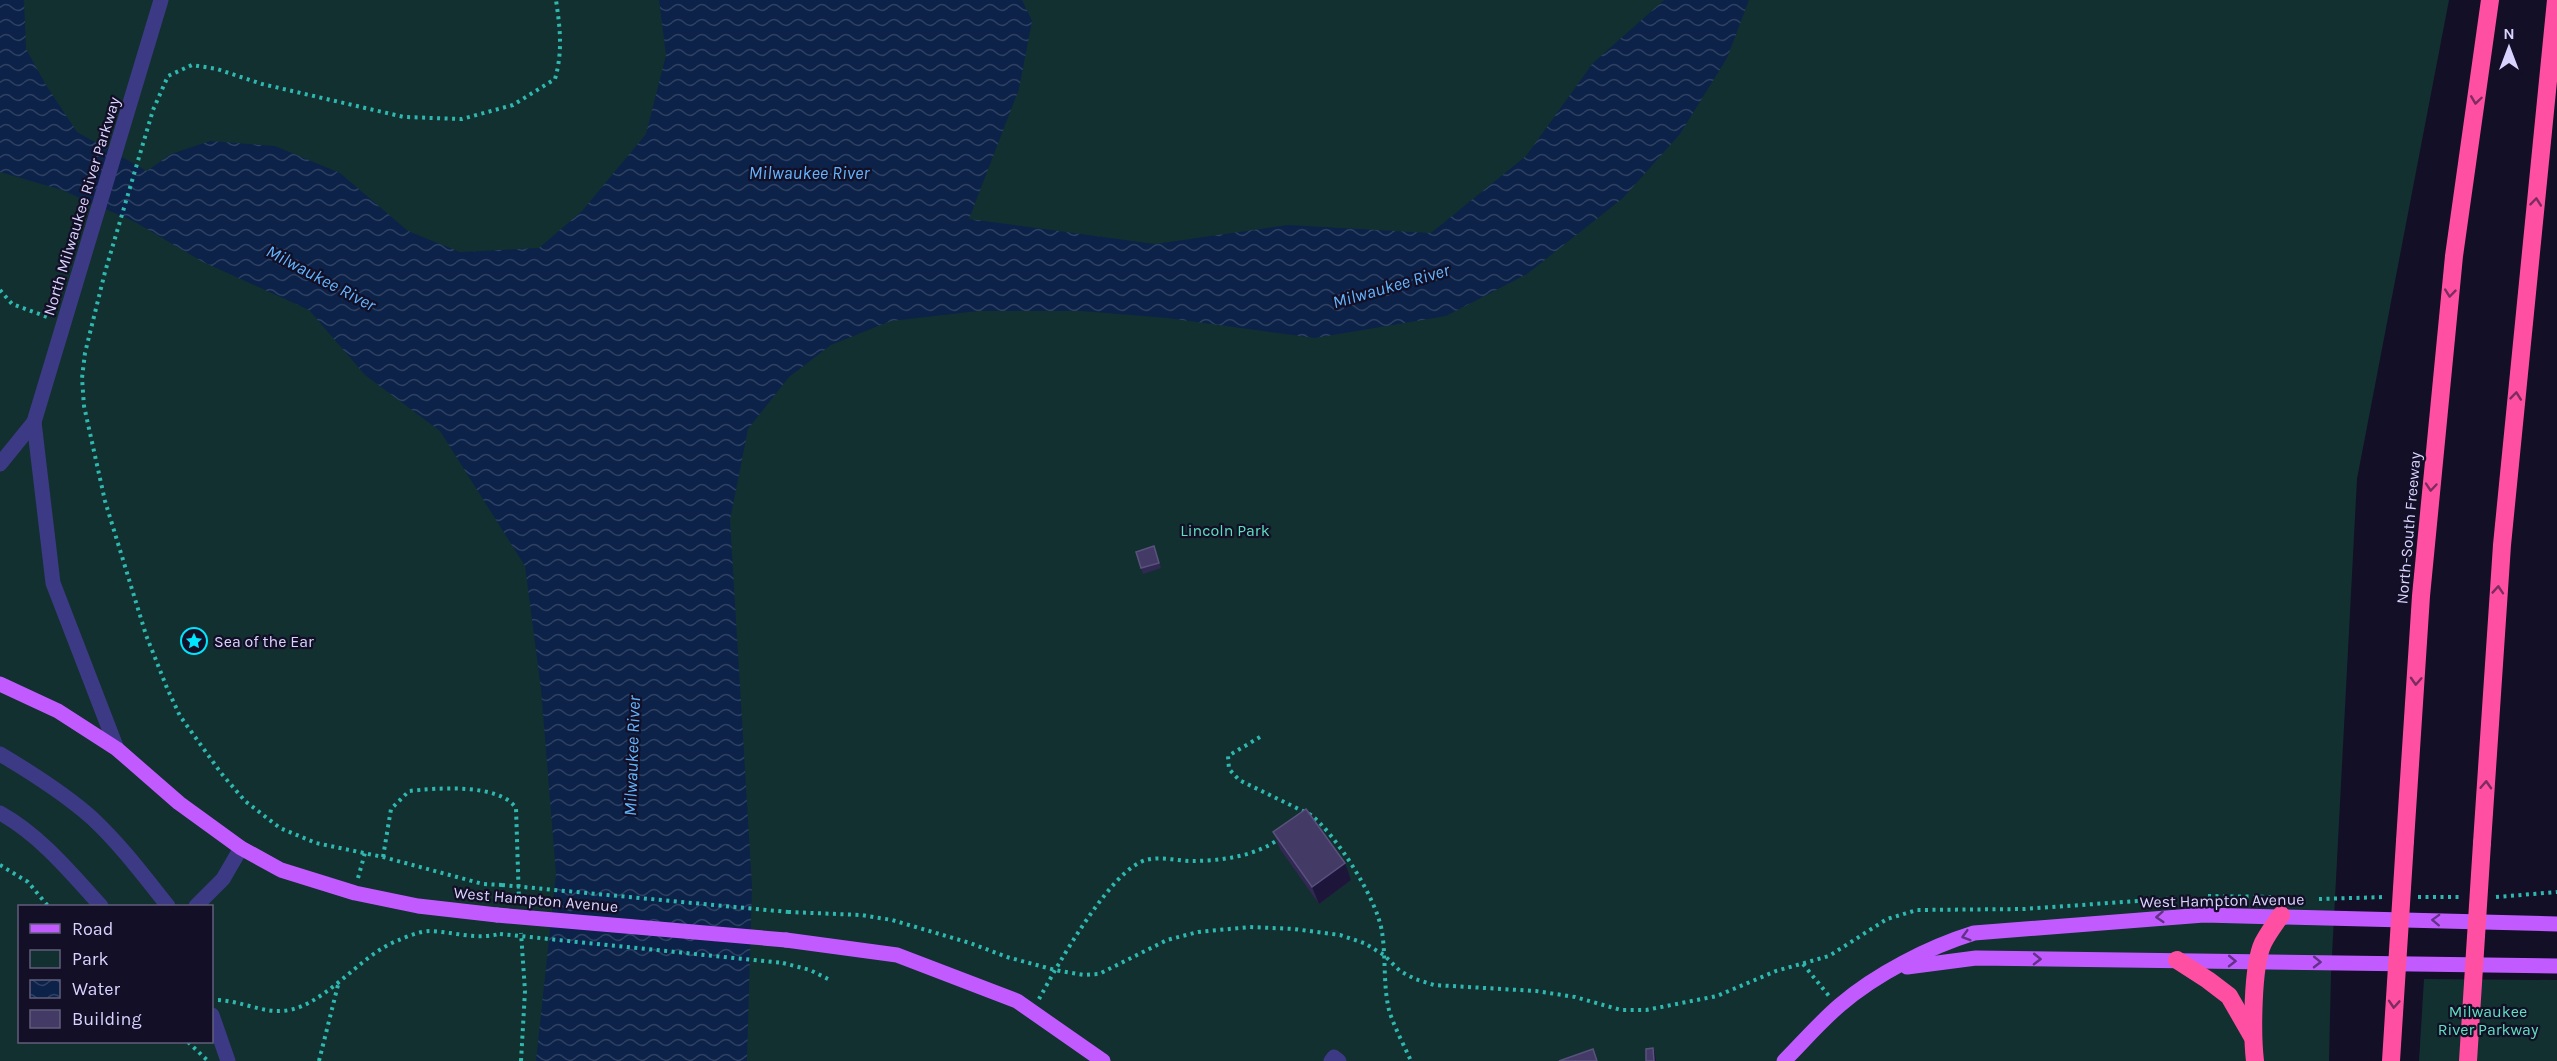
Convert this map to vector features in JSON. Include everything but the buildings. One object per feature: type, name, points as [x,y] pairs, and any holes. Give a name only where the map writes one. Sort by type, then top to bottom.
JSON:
[{"type":"highway","name":"North-South Freeway","points":[[2391,1061],[2421,596],[2451,279],[2490,0]]},
{"type":"highway","points":[[2468,1061],[2502,546],[2556,0]]},
{"type":"highway","points":[[2254,1050],[2258,962],[2263,944],[2281,915]]},
{"type":"highway","points":[[2176,960],[2229,996],[2254,1050]]},
{"type":"main road","name":"West Hampton Avenue","points":[[0,684],[58,711],[117,749],[179,803],[241,848],[281,870],[355,893],[418,906],[786,940],[897,955],[1017,1000],[1103,1061]]},
{"type":"main road","name":"West Hampton Avenue","points":[[1784,1061],[1838,1006],[1862,987],[1954,939],[1974,933],[2193,915],[2281,915],[2557,924]]},
{"type":"main road","points":[[2537,923],[2557,918]]},
{"type":"main road","name":"West Hampton Avenue","points":[[1896,969],[1976,958],[2557,966]]},
{"type":"street","name":"North Milwaukee River Parkway","points":[[0,464],[34,422],[161,0]]},
{"type":"street","name":"North Milwaukee River Parkway","points":[[34,422],[53,583],[117,749]]},
{"type":"street","points":[[0,754],[43,779],[92,819],[167,905]]},
{"type":"street","points":[[0,813],[15,822],[59,860],[100,905]]},
{"type":"street","points":[[197,905],[223,879],[241,848]]},
{"type":"street","points":[[213,1018],[228,1061]]},
{"type":"street","points":[[1331,1061],[1334,1057],[1339,1061]]},
{"type":"path","points":[[556,0],[562,42],[555,79],[513,105],[462,119],[404,117],[262,84],[217,69],[192,65],[168,76],[153,110],[90,331],[82,378],[84,405],[105,501],[146,635],[180,716],[197,742],[245,801],[280,828],[316,843],[383,857],[483,884],[788,912],[861,915],[892,920],[970,943],[1006,957],[1084,975],[1098,974],[1167,940],[1198,932],[1250,927],[1293,929],[1340,935],[1364,943],[1384,955],[1400,971],[1434,985],[1536,991],[1575,997],[1622,1010],[1646,1010],[1717,996],[1776,971],[1829,956],[1887,919],[1917,909],[2024,909],[2237,895]]},
{"type":"path","points":[[0,290],[12,304],[46,317]]},
{"type":"path","points":[[84,329],[90,331]]},
{"type":"path","points":[[1260,737],[1227,756],[1229,769],[1239,780],[1311,815],[1321,823],[1355,870],[1378,915],[1389,1010],[1411,1061]]},
{"type":"path","points":[[383,857],[391,809],[409,791],[485,790],[511,801],[516,808],[520,912]]},
{"type":"path","points":[[1303,821],[1311,815]]},
{"type":"path","points":[[1032,1011],[1055,970],[1100,901],[1128,868],[1146,860],[1160,858],[1193,861],[1232,857],[1270,846],[1286,833]]},
{"type":"path","points":[[355,893],[365,853]]},
{"type":"path","points":[[0,865],[28,882],[47,905]]},
{"type":"path","points":[[520,922],[525,991],[521,1061]]},
{"type":"path","points":[[213,1000],[231,1001],[277,1011],[296,1008],[316,998],[379,950],[398,940],[428,931],[485,938],[499,934],[783,963],[810,970],[828,979]]},
{"type":"path","points":[[1803,964],[1838,1006]]},
{"type":"path","points":[[319,1061],[339,981]]},
{"type":"path","points":[[190,1043],[208,1061]]},
{"type":"green space","name":"Lincoln Park","points":[[0,0],[2449,0],[2357,479],[2331,975],[2329,1061],[0,1061]]},
{"type":"green space","name":"Milwaukee River Parkway","points":[[2424,979],[2557,980],[2557,1061],[2419,1061]]},
{"type":"water","name":"Milwaukee River","points":[[0,0],[24,0],[26,49],[46,85],[77,132],[147,171],[171,154],[210,141],[275,146],[340,173],[408,231],[460,252],[539,248],[582,211],[646,134],[666,55],[659,0],[1022,0],[1032,21],[1019,89],[969,219],[1155,244],[1288,225],[1431,233],[1526,156],[1593,63],[1664,0],[1749,0],[1727,58],[1680,134],[1623,198],[1527,274],[1446,316],[1315,338],[1167,318],[1081,311],[979,311],[891,321],[831,345],[789,377],[748,429],[730,520],[752,886],[747,1061],[536,1061],[556,874],[541,689],[525,566],[440,431],[365,375],[309,310],[203,262],[135,222],[62,190],[0,172]]},
{"type":"place","name":"Sea of the Ear","points":[[194,641]]}]
